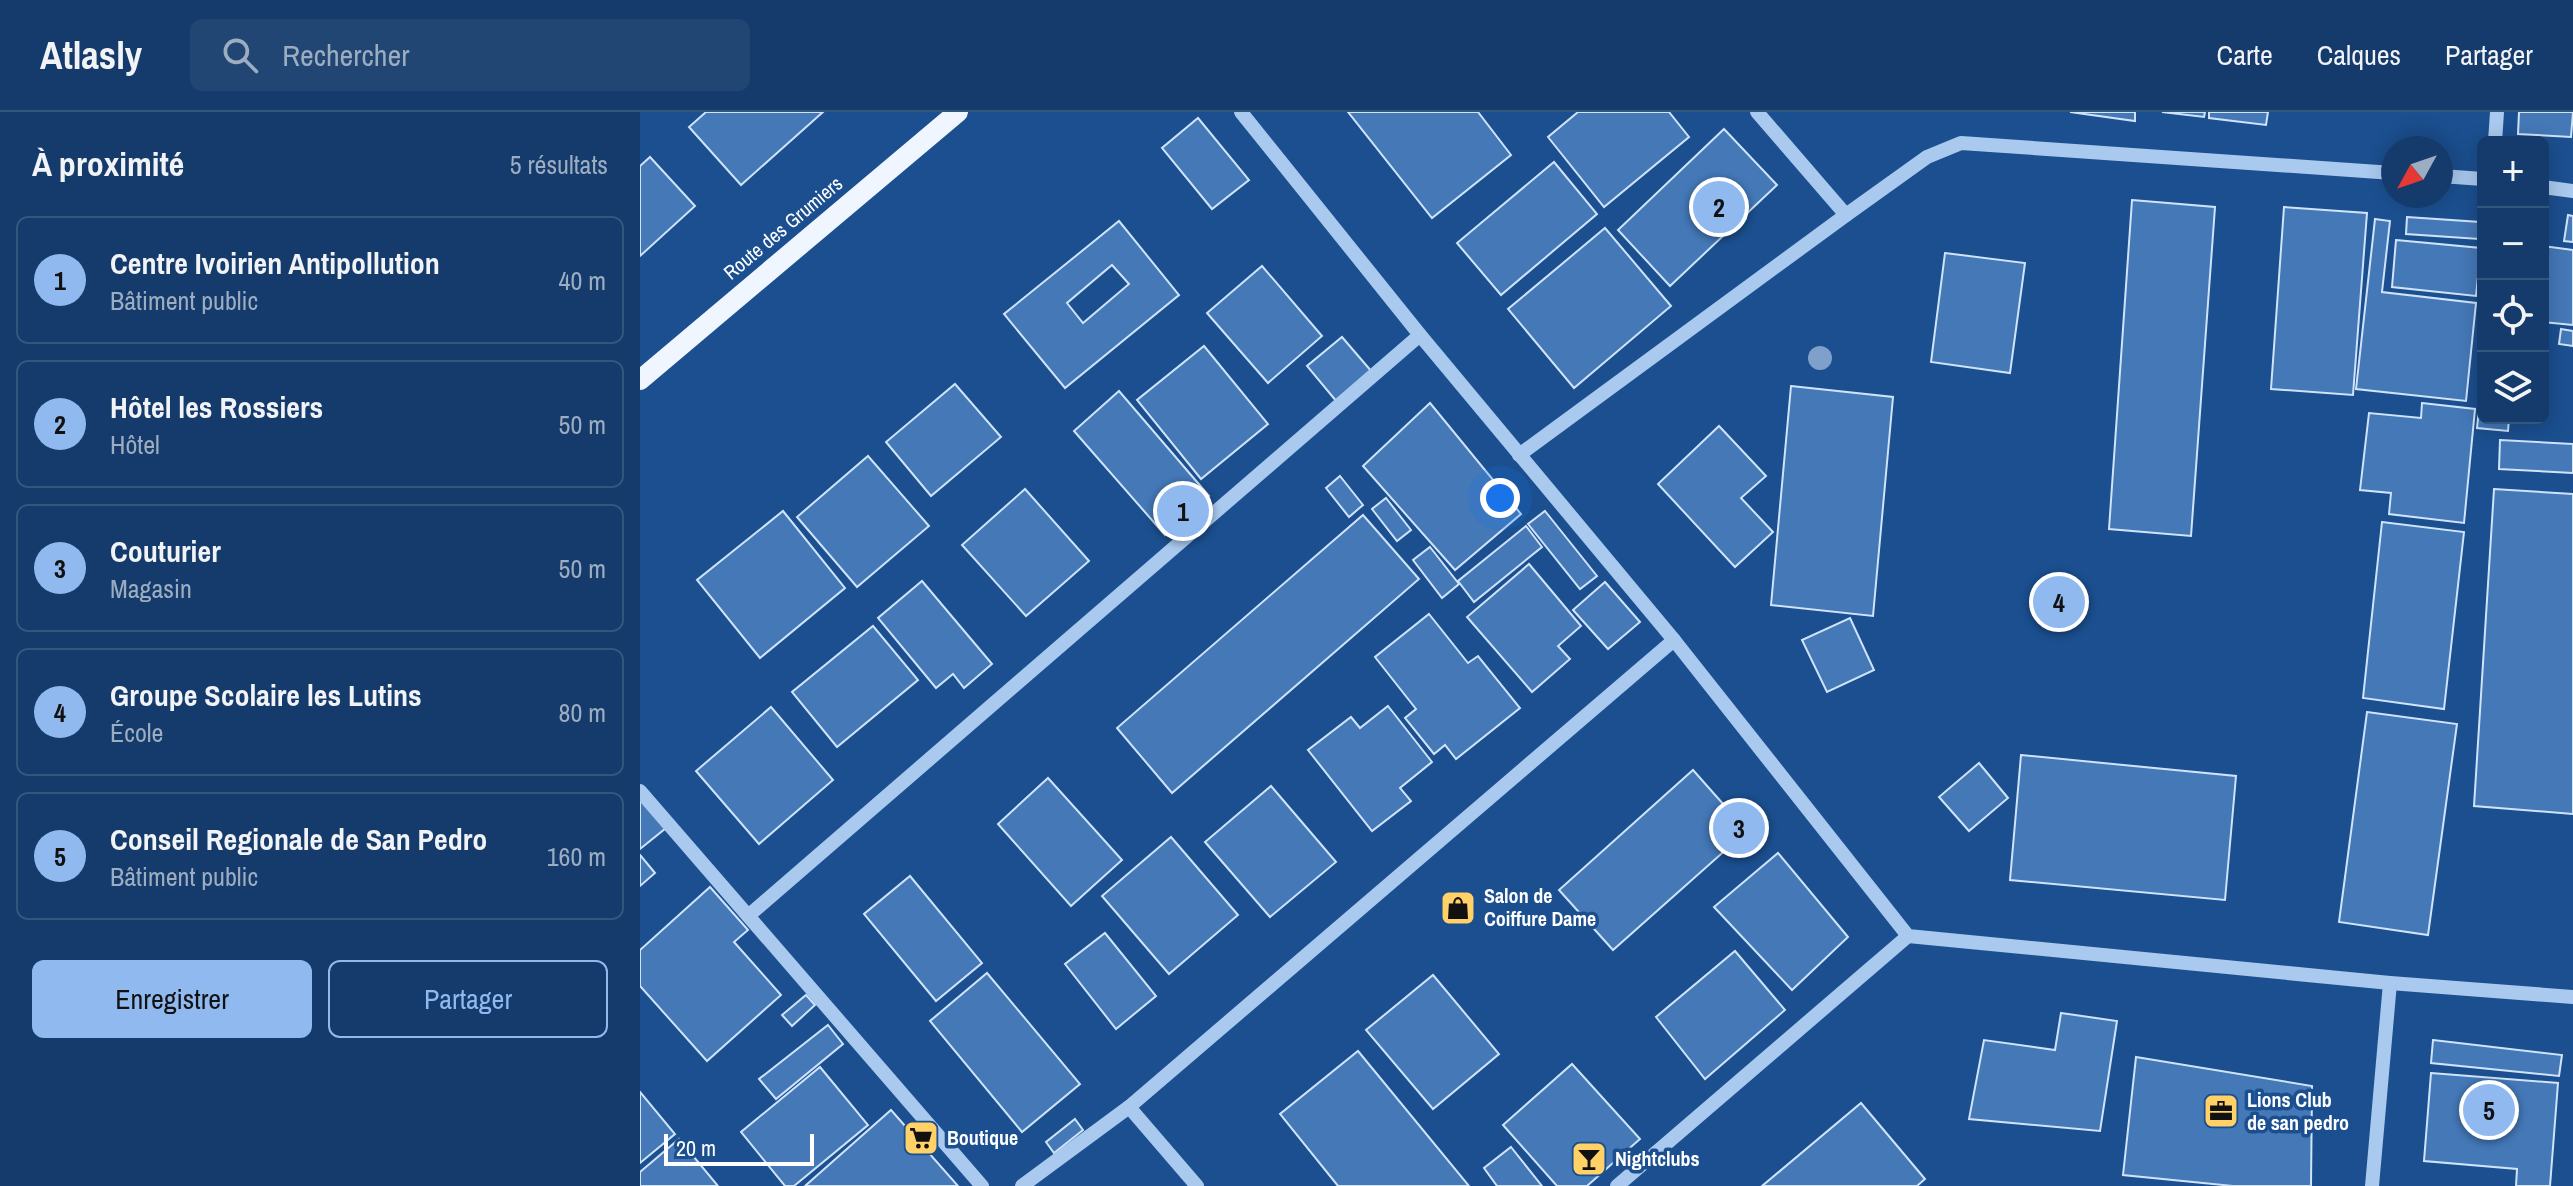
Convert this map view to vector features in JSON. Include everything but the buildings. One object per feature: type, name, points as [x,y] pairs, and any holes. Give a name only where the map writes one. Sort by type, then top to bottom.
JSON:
[{"type":"main road","name":"Route des Grumiers","points":[[640,380],[958,112]]},
{"type":"street","points":[[1241,112],[1420,335],[1674,640],[1908,936],[2390,983],[2573,997]]},
{"type":"street","points":[[1757,112],[1846,215]]},
{"type":"street","points":[[2495,136],[2497,112]]},
{"type":"street","points":[[1519,455],[1927,157],[1961,143],[2381,172]]},
{"type":"street","points":[[2453,177],[2477,179]]},
{"type":"street","points":[[2549,188],[2573,191]]},
{"type":"street","points":[[748,916],[1420,335]]},
{"type":"street","points":[[1022,1186],[1129,1107],[1674,640]]},
{"type":"street","points":[[640,791],[982,1186]]},
{"type":"street","points":[[1617,1186],[1908,936]]},
{"type":"street","points":[[2372,1186],[2390,983]]},
{"type":"street","points":[[1129,1107],[1197,1186]]},
{"type":"place","name":"Hôtel les Rossiers","points":[[1719,207]]},
{"type":"place","name":"Centre Ivoirien Antipollution","points":[[1183,511]]},
{"type":"place","name":"Groupe Scolaire les Lutins","points":[[2059,602]]},
{"type":"place","name":"Couturier","points":[[1739,828]]},
{"type":"place","name":"Salon de Coiffure Dame","points":[[1458,908]]},
{"type":"place","name":"Conseil Regionale de San Pedro","points":[[2489,1110]]},
{"type":"place","name":"Lions Club de san pedro","points":[[2221,1111]]},
{"type":"place","name":"Boutique","points":[[921,1138]]},
{"type":"place","name":"Nightclubs","points":[[1589,1159]]}]
